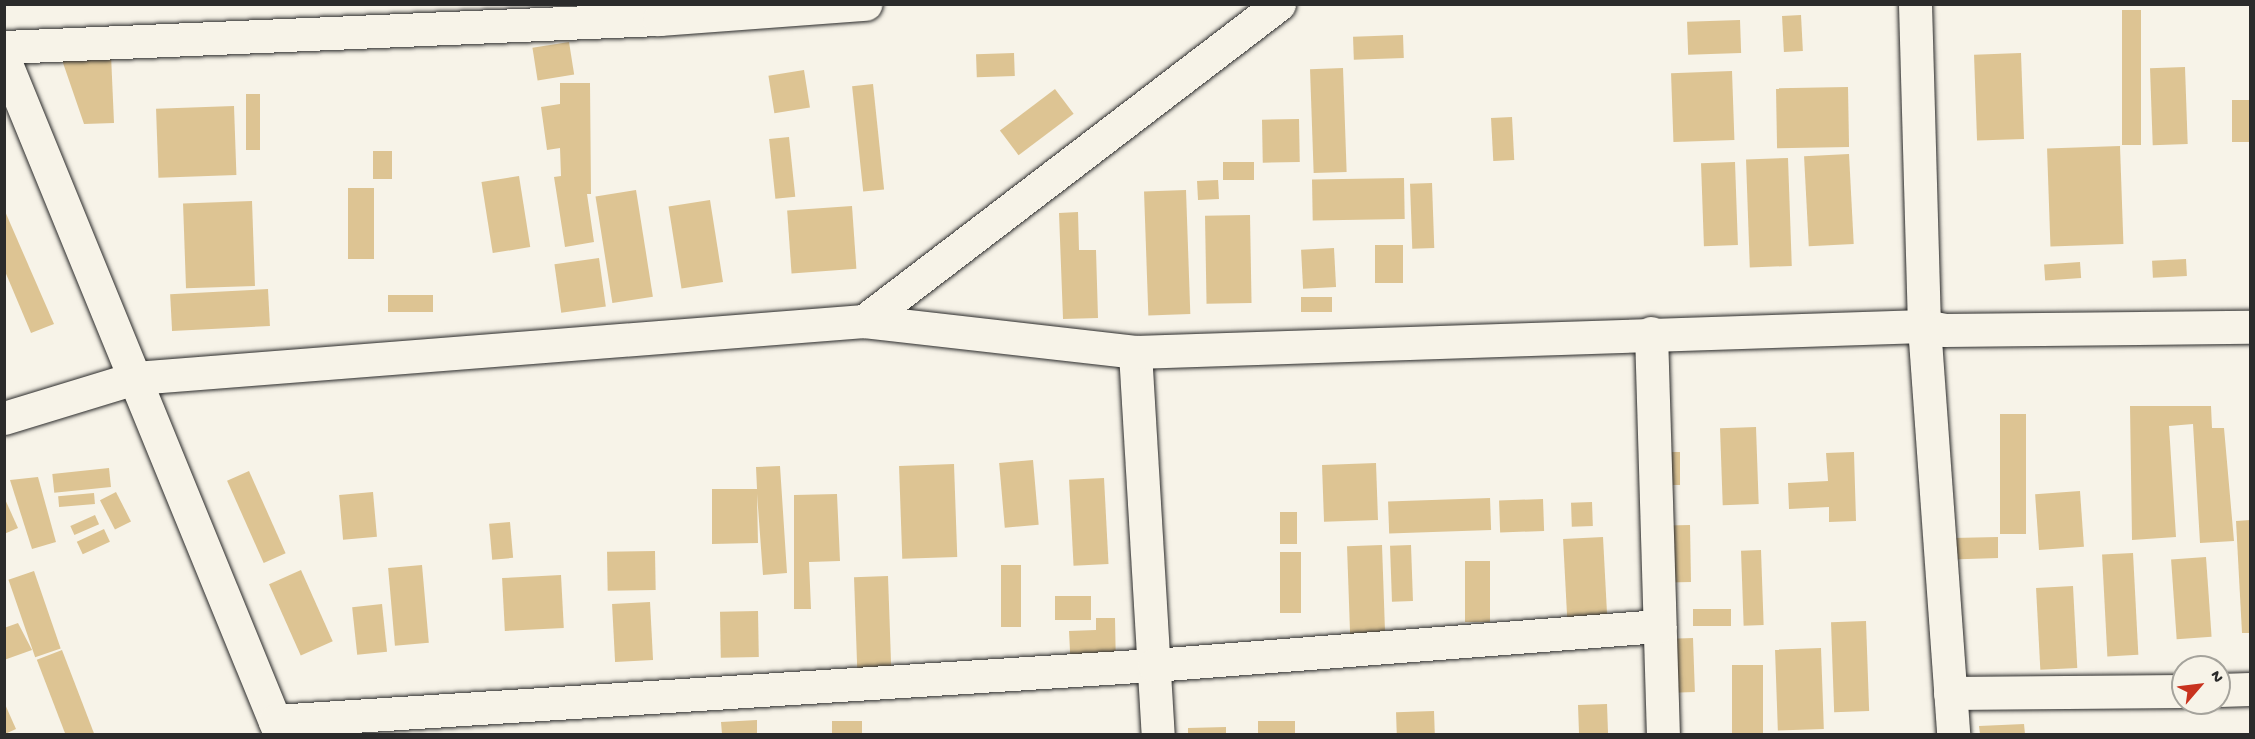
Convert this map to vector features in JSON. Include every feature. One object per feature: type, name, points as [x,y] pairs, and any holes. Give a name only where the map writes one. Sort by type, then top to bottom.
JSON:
[{"type":"street","points":[[4,47],[659,12],[865,4]]},
{"type":"street","points":[[864,321],[1280,4]]},
{"type":"street","points":[[1915,4],[1924,326],[1953,735]]},
{"type":"street","points":[[4,59],[278,728],[1659,626]]},
{"type":"street","points":[[4,418],[135,378],[864,321],[1135,352],[1651,333],[1924,326],[1944,330],[2250,327]]},
{"type":"street","points":[[1651,333],[1663,735]]},
{"type":"street","points":[[1135,352],[1158,735]]},
{"type":"street","points":[[2231,690],[2250,689]]},
{"type":"street","points":[[1950,693],[2171,691]]},
{"type":"building","points":[[2122,10],[2141,10],[2141,145],[2122,145]]},
{"type":"building","points":[[1801,15],[1803,51],[1784,52],[1782,16]]},
{"type":"building","points":[[1740,20],[1741,53],[1688,55],[1687,22]]},
{"type":"building","points":[[1403,35],[1404,58],[1354,60],[1353,37]]},
{"type":"building","points":[[569,42],[574,75],[538,80],[532,48]]},
{"type":"building","points":[[1014,53],[1015,76],[977,77],[976,54]]},
{"type":"building","points":[[2021,53],[2024,139],[1977,141],[1974,55]]},
{"type":"building","points":[[111,55],[114,123],[84,124],[62,60]]},
{"type":"building","points":[[2185,67],[2188,144],[2153,145],[2150,68]]},
{"type":"building","points":[[1343,68],[1347,172],[1314,173],[1310,69]]},
{"type":"building","points":[[804,70],[810,108],[774,113],[768,76]]},
{"type":"building","points":[[1732,71],[1734,140],[1673,142],[1671,73]]},
{"type":"building","points":[[560,83],[590,83],[591,194],[587,194],[594,242],[565,247],[554,177],[561,176],[560,148],[547,150],[541,107],[560,104]]},
{"type":"building","points":[[873,84],[884,189],[863,192],[852,86]]},
{"type":"building","points":[[1848,87],[1849,147],[1777,148],[1776,88]]},
{"type":"building","points":[[1055,89],[1074,114],[1019,155],[1000,131]]},
{"type":"building","points":[[246,94],[260,94],[260,150],[246,150]]},
{"type":"building","points":[[2232,100],[2250,100],[2250,142],[2232,142]]},
{"type":"building","points":[[234,106],[236,175],[158,178],[156,109]]},
{"type":"building","points":[[1512,117],[1514,160],[1493,161],[1491,118]]},
{"type":"building","points":[[1299,119],[1300,162],[1263,163],[1262,120]]},
{"type":"building","points":[[789,137],[795,197],[775,199],[769,139]]},
{"type":"building","points":[[2120,146],[2123,244],[2050,246],[2047,149]]},
{"type":"building","points":[[373,151],[392,151],[392,179],[373,179]]},
{"type":"building","points":[[1849,154],[1854,244],[1809,246],[1804,156]]},
{"type":"building","points":[[1788,158],[1792,266],[1750,267],[1746,159]]},
{"type":"building","points":[[1223,162],[1254,162],[1254,180],[1223,180]]},
{"type":"building","points":[[1735,162],[1738,245],[1704,246],[1701,163]]},
{"type":"building","points":[[519,176],[530,247],[493,253],[481,182]]},
{"type":"building","points":[[1404,178],[1405,219],[1313,221],[1312,180]]},
{"type":"building","points":[[1218,180],[1219,199],[1198,200],[1197,181]]},
{"type":"building","points":[[1432,183],[1434,248],[1412,249],[1410,184]]},
{"type":"building","points":[[348,188],[374,188],[374,259],[348,259]]},
{"type":"building","points":[[636,190],[653,297],[612,303],[596,196]]},
{"type":"building","points":[[1186,190],[1190,314],[1148,315],[1144,191]]},
{"type":"building","points":[[710,200],[723,282],[682,289],[669,207]]},
{"type":"building","points":[[252,201],[255,286],[186,288],[183,203]]},
{"type":"building","points":[[852,206],[856,269],[792,273],[787,211]]},
{"type":"building","points":[[4,209],[54,324],[31,333],[4,269]]},
{"type":"building","points":[[1078,212],[1079,250],[1096,250],[1098,318],[1063,319],[1059,213]]},
{"type":"building","points":[[1250,215],[1252,303],[1207,304],[1205,216]]},
{"type":"building","points":[[1375,245],[1403,245],[1403,283],[1375,283]]},
{"type":"building","points":[[1334,248],[1336,287],[1303,289],[1301,250]]},
{"type":"building","points":[[599,258],[606,307],[561,313],[554,264]]},
{"type":"building","points":[[2186,259],[2187,276],[2153,278],[2152,261]]},
{"type":"building","points":[[2080,262],[2081,278],[2045,280],[2044,265]]},
{"type":"building","points":[[268,289],[270,326],[172,331],[170,294]]},
{"type":"building","points":[[388,295],[433,295],[433,312],[388,312]]},
{"type":"building","points":[[1301,297],[1332,297],[1332,312],[1301,312]]},
{"type":"building","points":[[2130,406],[2211,406],[2212,428],[2224,428],[2234,541],[2200,543],[2193,424],[2169,426],[2176,537],[2132,540]]},
{"type":"building","points":[[2000,414],[2026,414],[2026,534],[2000,534]]},
{"type":"building","points":[[1756,427],[1759,504],[1723,505],[1720,428]]},
{"type":"building","points":[[1664,452],[1680,452],[1680,485],[1664,485]]},
{"type":"building","points":[[1854,452],[1856,521],[1829,522],[1829,507],[1789,509],[1788,483],[1828,481],[1826,453]]},
{"type":"building","points":[[1033,460],[1039,525],[1005,528],[999,463]]},
{"type":"building","points":[[1376,463],[1378,520],[1324,522],[1322,465]]},
{"type":"building","points":[[954,464],[957,557],[902,559],[899,466]]},
{"type":"building","points":[[780,466],[787,573],[763,575],[757,494],[758,543],[712,544],[712,489],[757,489],[756,467]]},
{"type":"building","points":[[109,468],[111,487],[54,493],[52,474]]},
{"type":"building","points":[[249,471],[286,553],[264,563],[227,481]]},
{"type":"building","points":[[38,477],[56,542],[32,549],[10,480]]},
{"type":"building","points":[[1104,478],[1109,564],[1074,566],[1069,480]]},
{"type":"building","points":[[2080,491],[2084,547],[2039,550],[2035,494]]},
{"type":"building","points":[[116,492],[131,521],[115,530],[100,500]]},
{"type":"building","points":[[373,492],[377,537],[343,540],[339,495]]},
{"type":"building","points":[[94,493],[95,504],[59,507],[58,496]]},
{"type":"building","points":[[837,494],[840,561],[809,562],[811,609],[794,609],[794,495]]},
{"type":"building","points":[[4,497],[18,528],[4,534]]},
{"type":"building","points":[[1490,498],[1491,530],[1389,534],[1388,502]]},
{"type":"building","points":[[1543,499],[1544,531],[1500,533],[1499,501]]},
{"type":"building","points":[[1592,502],[1593,526],[1572,527],[1571,503]]},
{"type":"building","points":[[1280,512],[1297,512],[1297,544],[1280,544]]},
{"type":"building","points":[[95,515],[99,524],[74,535],[70,526]]},
{"type":"building","points":[[2250,520],[2250,633],[2242,633],[2236,521]]},
{"type":"building","points":[[510,522],[513,558],[492,560],[489,524]]},
{"type":"building","points":[[1667,525],[1690,525],[1691,582],[1668,582]]},
{"type":"building","points":[[104,529],[110,542],[83,554],[77,542]]},
{"type":"building","points":[[1603,537],[1608,634],[1568,636],[1563,539]]},
{"type":"building","points":[[1998,537],[1998,558],[1937,560],[1953,538]]},
{"type":"building","points":[[1382,545],[1385,639],[1350,640],[1347,546]]},
{"type":"building","points":[[1411,545],[1413,601],[1392,602],[1390,546]]},
{"type":"building","points":[[1761,550],[1764,625],[1744,626],[1741,551]]},
{"type":"building","points":[[655,551],[656,590],[608,591],[607,552]]},
{"type":"building","points":[[1280,552],[1301,552],[1301,613],[1280,613]]},
{"type":"building","points":[[2133,553],[2138,655],[2107,656],[2102,555]]},
{"type":"building","points":[[2206,557],[2212,637],[2177,639],[2171,559]]},
{"type":"building","points":[[1465,561],[1490,561],[1490,622],[1465,622]]},
{"type":"building","points":[[422,565],[429,643],[395,646],[388,568]]},
{"type":"building","points":[[1001,565],[1021,565],[1021,627],[1001,627]]},
{"type":"building","points":[[301,570],[333,641],[301,655],[269,584]]},
{"type":"building","points":[[34,571],[61,649],[35,657],[8,580]]},
{"type":"building","points":[[561,575],[564,628],[505,631],[502,578]]},
{"type":"building","points":[[888,576],[892,679],[858,680],[854,577]]},
{"type":"building","points":[[2073,586],[2077,668],[2040,670],[2036,588]]},
{"type":"building","points":[[1055,596],[1091,596],[1091,620],[1055,620]]},
{"type":"building","points":[[650,602],[653,660],[615,662],[612,604]]},
{"type":"building","points":[[382,604],[387,652],[357,655],[352,607]]},
{"type":"building","points":[[1693,609],[1731,609],[1731,626],[1693,626]]},
{"type":"building","points":[[758,611],[759,657],[721,658],[720,612]]},
{"type":"building","points":[[1096,618],[1115,618],[1116,671],[1071,672],[1069,631],[1096,630]]},
{"type":"building","points":[[1866,621],[1869,711],[1834,712],[1831,622]]},
{"type":"building","points":[[18,623],[32,650],[4,660],[4,628]]},
{"type":"building","points":[[1693,638],[1695,692],[1673,693],[1671,639]]},
{"type":"building","points":[[1821,648],[1824,729],[1778,731],[1775,650]]},
{"type":"building","points":[[62,650],[94,734],[65,734],[37,660]]},
{"type":"building","points":[[1732,665],[1763,665],[1763,734],[1732,734]]},
{"type":"building","points":[[4,702],[16,729],[5,734],[4,734]]},
{"type":"building","points":[[1607,704],[1608,734],[1579,734],[1578,705]]},
{"type":"building","points":[[1434,711],[1435,734],[1397,734],[1396,712]]},
{"type":"building","points":[[757,720],[757,734],[722,734],[721,722]]},
{"type":"building","points":[[832,721],[862,721],[862,734],[832,734]]},
{"type":"building","points":[[1258,721],[1295,721],[1295,734],[1258,734]]},
{"type":"building","points":[[2024,724],[2025,734],[1980,734],[1979,726]]},
{"type":"building","points":[[1226,727],[1226,734],[1188,734],[1188,728]]}]
